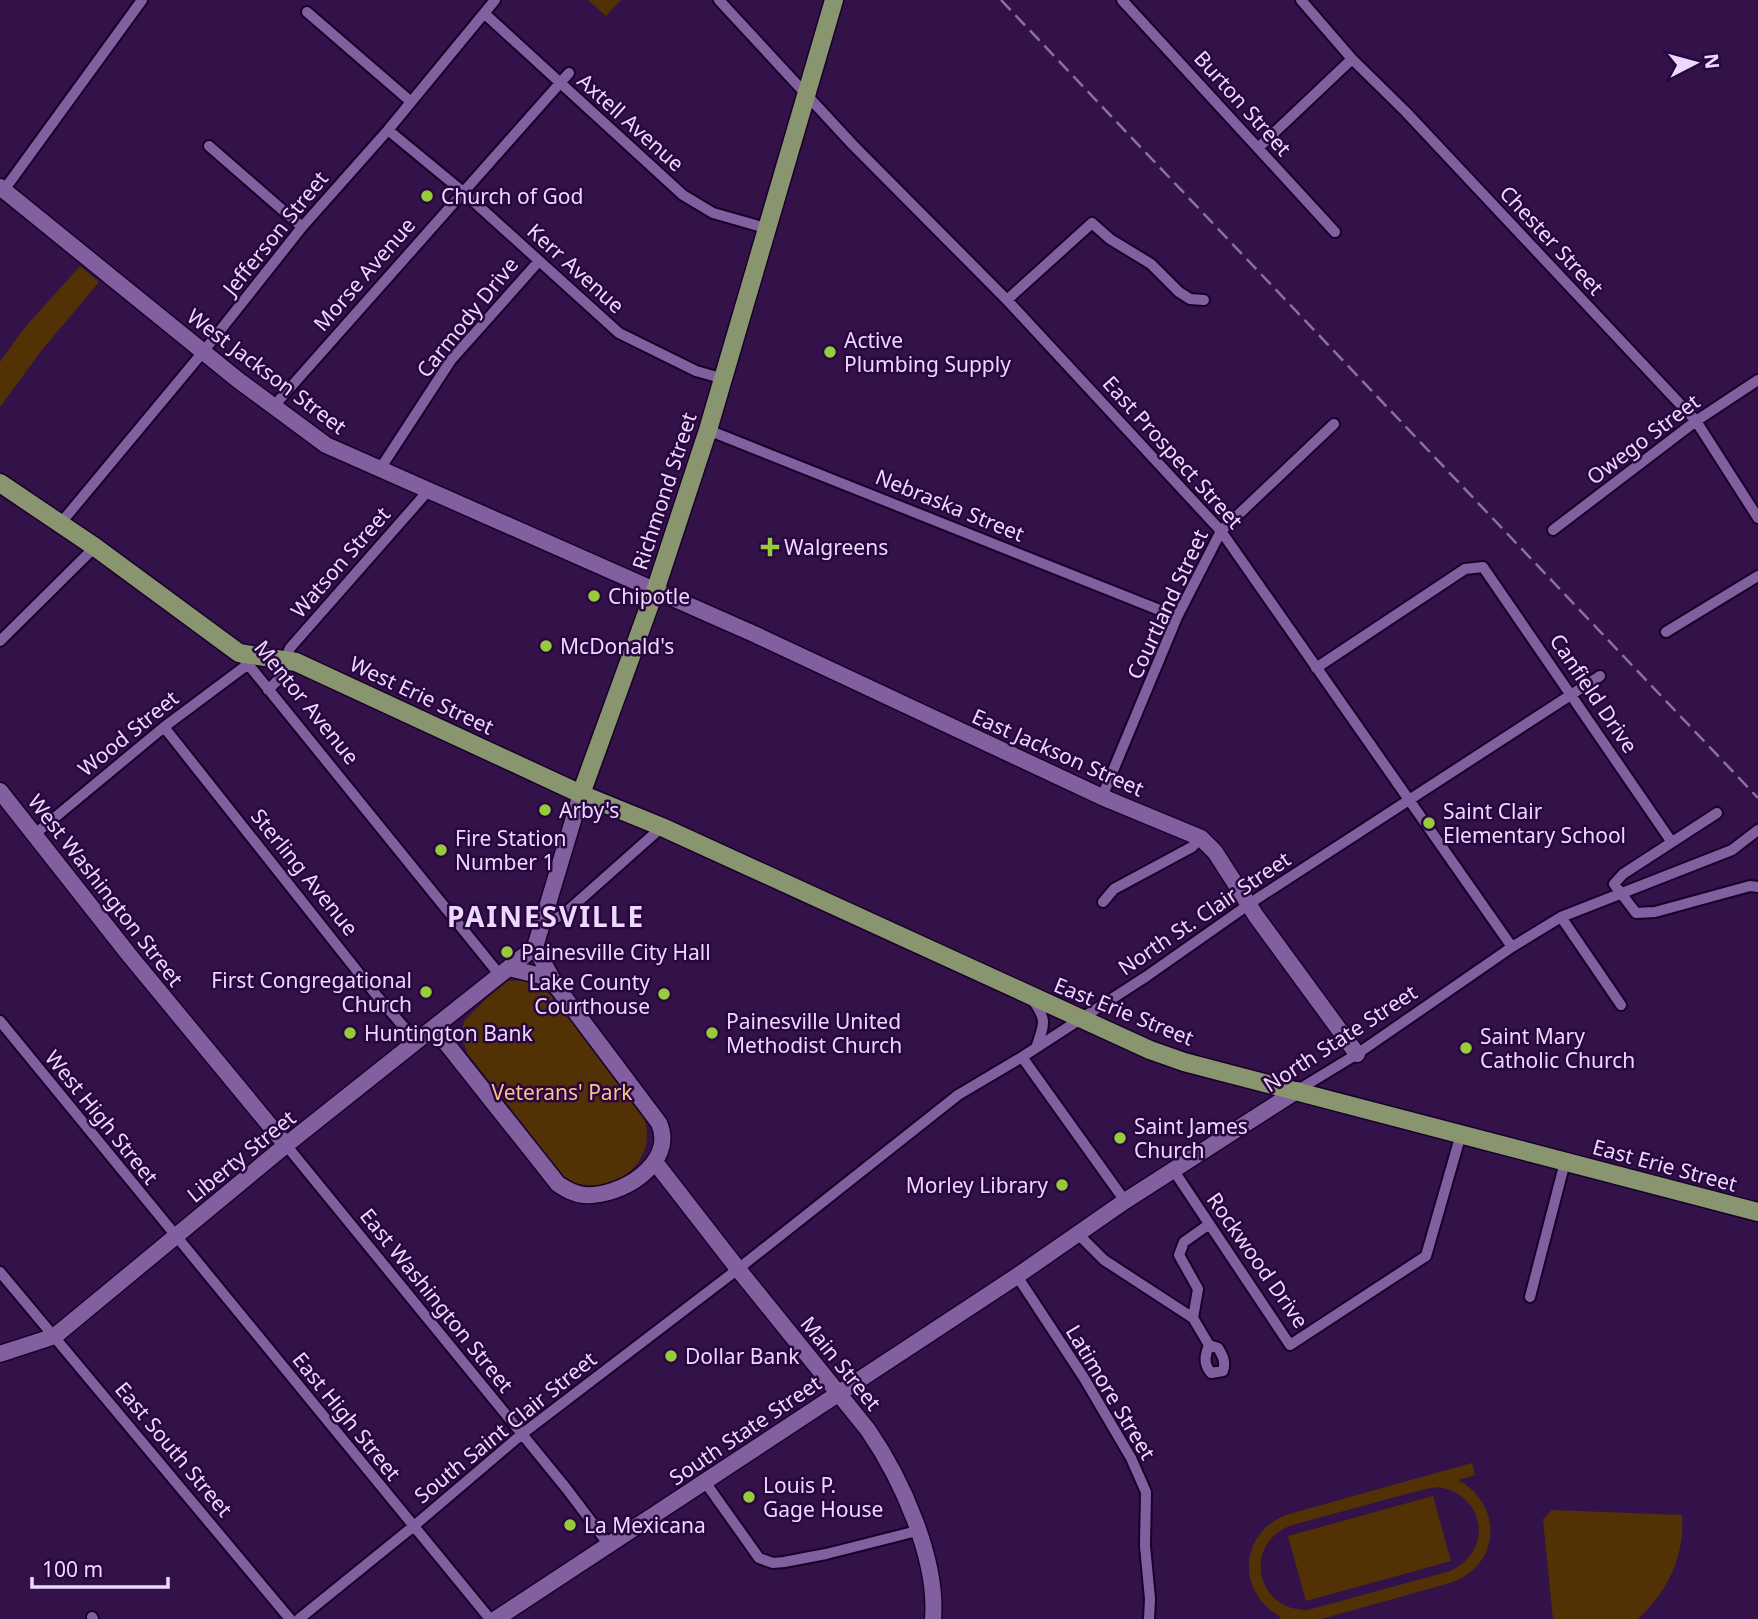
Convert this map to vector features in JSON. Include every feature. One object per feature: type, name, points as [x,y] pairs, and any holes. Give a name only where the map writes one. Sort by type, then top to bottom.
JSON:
[{"type":"main road","name":"Richmond Street","points":[[581,794],[654,592],[708,430],[834,0]]},
{"type":"main road","name":"Mentor Avenue","points":[[0,483],[94,547],[243,659]]},
{"type":"main road","name":"West Erie Street","points":[[243,659],[296,662],[581,794]]},
{"type":"main road","name":"East Erie Street","points":[[581,794],[662,828],[1080,1020],[1184,1062],[1758,1212]]},
{"type":"street","points":[[2,189],[142,0]]},
{"type":"street","name":"Jefferson Street","points":[[60,524],[203,352],[302,227],[388,130],[495,0]]},
{"type":"street","name":"East Prospect Street","points":[[719,0],[853,145],[1007,300],[1221,531],[1512,947]]},
{"type":"street","name":"Burton Street","points":[[1122,0],[1335,232]]},
{"type":"street","name":"Chester Street","points":[[1301,0],[1352,59],[1405,111],[1696,421],[1758,518]]},
{"type":"street","points":[[307,12],[411,102]]},
{"type":"street","name":"Axtell Avenue","points":[[485,14],[683,195],[713,213],[768,229]]},
{"type":"street","points":[[1258,148],[1352,59]]},
{"type":"street","name":"Morse Avenue","points":[[273,407],[569,73]]},
{"type":"street","name":"Kerr Avenue","points":[[388,130],[462,191],[620,333],[696,371],[724,379]]},
{"type":"street","points":[[209,146],[302,227]]},
{"type":"street","name":"West Jackson Street","points":[[2,189],[203,352],[326,445],[654,592]]},
{"type":"street","points":[[1007,300],[1092,223],[1110,239],[1151,264],[1179,292],[1190,299],[1203,300]]},
{"type":"street","name":"Carmody Drive","points":[[380,469],[451,360],[539,261]]},
{"type":"street","name":"Owego Street","points":[[1553,530],[1696,421],[1758,380]]},
{"type":"street","name":"Courtland Street","points":[[1102,797],[1177,617],[1221,531],[1334,424]]},
{"type":"street","name":"Nebraska Street","points":[[708,430],[1177,617]]},
{"type":"street","name":"Watson Street","points":[[268,690],[282,676],[290,648],[428,491]]},
{"type":"street","points":[[0,641],[94,547]]},
{"type":"street","name":"Canfield Drive","points":[[1316,668],[1465,569],[1483,567],[1671,841]]},
{"type":"street","points":[[1666,632],[1758,576]]},
{"type":"street","name":"East Jackson Street","points":[[654,592],[754,634],[1102,797],[1201,838],[1215,852],[1357,1054]]},
{"type":"street","name":"Mentor Avenue","points":[[243,659],[504,971]]},
{"type":"street","name":"Wood Street","points":[[35,834],[243,659]]},
{"type":"street","name":"North St. Clair Street","points":[[738,1269],[947,1103],[1022,1058],[1410,799],[1600,676]]},
{"type":"street","name":"Sterling Avenue","points":[[164,727],[377,996],[416,1041]]},
{"type":"street","name":"West Washington Street","points":[[0,791],[130,956],[286,1145]]},
{"type":"street","name":"Richmond Street","points":[[535,947],[581,794]]},
{"type":"street","points":[[1717,813],[1623,874],[1614,884],[1636,913],[1655,912],[1750,886],[1758,887]]},
{"type":"street","points":[[543,920],[564,914],[662,828]]},
{"type":"street","name":"North State Street","points":[[1017,1276],[1125,1201],[1357,1054],[1512,947],[1561,917],[1732,850],[1758,830]]},
{"type":"street","points":[[1103,902],[1114,889],[1192,847],[1201,838]]},
{"type":"street","points":[[1561,917],[1620,1005]]},
{"type":"street","points":[[435,1029],[558,1184],[569,1191],[594,1195],[618,1190],[655,1162],[663,1142],[659,1123],[556,986],[535,947],[504,971]]},
{"type":"street","points":[[504,971],[541,976],[556,986]]},
{"type":"street","name":"Liberty Street","points":[[0,1354],[55,1336],[286,1145],[416,1041],[435,1029],[504,971]]},
{"type":"street","points":[[1030,997],[1042,1014],[1044,1025],[1037,1048]]},
{"type":"street","name":"West High Street","points":[[0,1021],[175,1236]]},
{"type":"street","points":[[1022,1058],[1125,1201]]},
{"type":"street","name":"Rockwood Drive","points":[[1174,1171],[1290,1345],[1426,1255],[1461,1134]]},
{"type":"street","name":"East Washington Street","points":[[286,1145],[609,1545]]},
{"type":"street","name":"Main Street","points":[[655,1162],[883,1452],[896,1475],[926,1554],[933,1584],[933,1619]]},
{"type":"street","points":[[1530,1297],[1565,1162]]},
{"type":"street","points":[[1193,1318],[1198,1289],[1179,1255],[1184,1242],[1208,1225]]},
{"type":"street","points":[[1078,1234],[1104,1260],[1193,1318],[1209,1345]]},
{"type":"street","name":"East High Street","points":[[175,1236],[490,1619]]},
{"type":"street","name":"South Saint Clair Street","points":[[299,1619],[522,1434],[738,1269]]},
{"type":"street","name":"East South Street","points":[[0,1272],[290,1619]]},
{"type":"street","name":"South State Street","points":[[496,1619],[1017,1276]]},
{"type":"street","name":"Latimore Street","points":[[1017,1276],[1084,1378],[1131,1458],[1146,1492],[1145,1546],[1150,1598],[1149,1619]]},
{"type":"street","points":[[705,1482],[759,1558],[773,1563],[826,1554],[917,1531]]},
{"type":"green space","points":[[588,0],[621,0],[606,16]]},
{"type":"green space","points":[[80,266],[99,282],[41,351],[0,407],[0,362],[22,331]]},
{"type":"green space","name":"Veterans' Park","points":[[525,980],[551,995],[641,1111],[646,1123],[645,1147],[641,1158],[625,1176],[593,1186],[568,1182],[467,1053],[461,1034],[464,1021],[508,981]]},
{"type":"green space","points":[[1472,1463],[1475,1475],[1458,1480],[1473,1491],[1483,1504],[1489,1519],[1490,1534],[1487,1550],[1479,1563],[1467,1575],[1450,1583],[1321,1619],[1277,1619],[1281,1617],[1266,1606],[1256,1593],[1250,1578],[1249,1562],[1252,1547],[1260,1534],[1272,1522],[1289,1514]],"holes":[[[1438,1487],[1454,1492],[1467,1501],[1475,1512],[1478,1539],[1472,1553],[1462,1564],[1447,1572],[1308,1610],[1290,1607],[1276,1600],[1266,1588],[1261,1575],[1261,1560],[1266,1546],[1276,1534],[1292,1525],[1425,1489]]]},
{"type":"green space","points":[[1433,1496],[1451,1561],[1306,1601],[1288,1536]]},
{"type":"green space","points":[[1552,1510],[1682,1515],[1681,1545],[1672,1572],[1658,1597],[1638,1619],[1553,1619],[1543,1519]]},
{"type":"railway","points":[[1001,0],[1758,798]]},
{"type":"place","name":"Church of God","points":[[427,196]]},
{"type":"place","name":"Active Plumbing Supply","points":[[830,352]]},
{"type":"place","name":"Walgreens","points":[[770,547]]},
{"type":"place","name":"Chipotle","points":[[594,596]]},
{"type":"place","name":"McDonald's","points":[[546,646]]},
{"type":"place","name":"Arby's","points":[[545,810]]},
{"type":"place","name":"Saint Clair Elementary School","points":[[1429,823]]},
{"type":"place","name":"Fire Station Number 1","points":[[441,850]]},
{"type":"place","name":"Painesville City Hall","points":[[507,952]]},
{"type":"place","name":"First Congregational Church","points":[[426,992]]},
{"type":"place","name":"Lake County Courthouse","points":[[664,994]]},
{"type":"place","name":"Huntington Bank","points":[[350,1033]]},
{"type":"place","name":"Painesville United Methodist Church","points":[[712,1033]]},
{"type":"place","name":"Saint Mary Catholic Church","points":[[1466,1048]]},
{"type":"place","name":"Saint James Church","points":[[1120,1138]]},
{"type":"place","name":"Morley Library","points":[[1062,1185]]},
{"type":"place","name":"Dollar Bank","points":[[671,1356]]},
{"type":"place","name":"Louis P. Gage House","points":[[749,1497]]},
{"type":"place","name":"La Mexicana","points":[[570,1525]]},
{"type":"district","name":"PAINESVILLE","points":[[546,916]]}]
